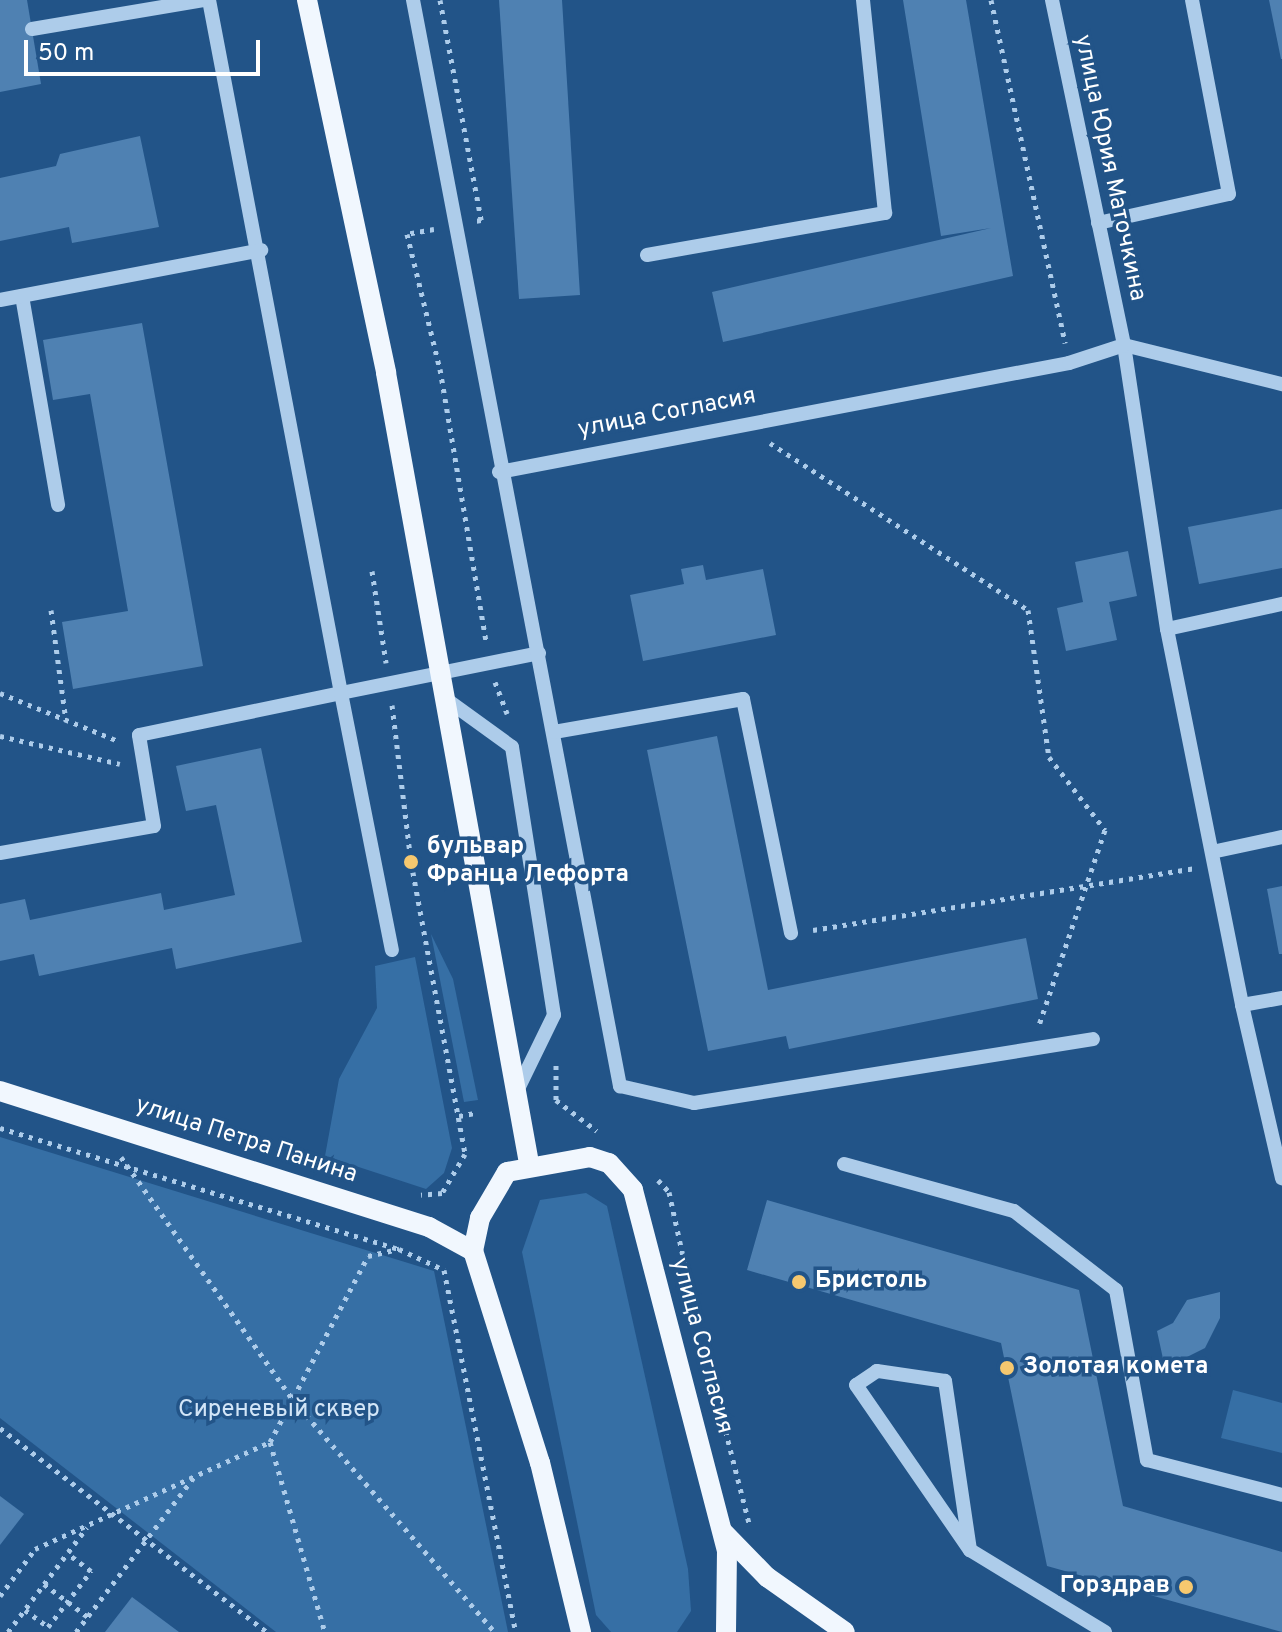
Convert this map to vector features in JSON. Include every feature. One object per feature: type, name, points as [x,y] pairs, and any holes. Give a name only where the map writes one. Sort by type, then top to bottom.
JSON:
[{"type":"main road","points":[[307,0],[441,674],[529,1163],[507,1172],[480,1218],[473,1251],[540,1463],[581,1632]]},
{"type":"main road","name":"улица Петра Панина","points":[[0,1091],[408,1220],[473,1251]]},
{"type":"main road","name":"улица Согласия","points":[[529,1163],[590,1157],[609,1163],[633,1190],[722,1530],[726,1632]]},
{"type":"main road","points":[[722,1530],[767,1577],[845,1632]]},
{"type":"street","points":[[32,29],[207,0],[261,250],[341,693],[392,950]]},
{"type":"street","points":[[413,0],[499,472],[539,653],[620,1086],[694,1103],[1093,1039]]},
{"type":"street","points":[[647,255],[885,213],[863,0]]},
{"type":"street","name":"улица Юрия Маточкина","points":[[1052,0],[1124,345],[1167,629],[1242,1005],[1282,1178]]},
{"type":"street","points":[[1098,223],[1229,194],[1192,0]]},
{"type":"street","points":[[0,300],[261,250]]},
{"type":"street","points":[[22,296],[58,505]]},
{"type":"street","points":[[1124,345],[1282,384]]},
{"type":"street","name":"улица Согласия","points":[[499,472],[1069,363],[1124,345]]},
{"type":"street","points":[[1167,629],[1282,604]]},
{"type":"street","points":[[0,853],[154,826],[139,735],[539,653]]},
{"type":"street","points":[[443,697],[512,747],[554,1015],[517,1091]]},
{"type":"street","points":[[554,732],[743,699],[791,933]]},
{"type":"street","points":[[1213,859],[1282,837]]},
{"type":"street","points":[[1242,1005],[1282,998]]},
{"type":"street","points":[[844,1164],[1014,1211],[1116,1290],[1147,1460],[1282,1495]]},
{"type":"street","points":[[970,1550],[945,1381],[877,1371],[856,1385],[970,1550],[1020,1587],[1105,1632]]},
{"type":"path","points":[[440,0],[481,220]]},
{"type":"path","points":[[991,0],[1069,363]]},
{"type":"path","points":[[742,426],[1028,610],[1049,757],[1105,830],[1031,1049]]},
{"type":"path","points":[[372,571],[390,684],[411,862],[465,1154],[442,1193]]},
{"type":"path","points":[[51,610],[66,722]]},
{"type":"path","points":[[0,693],[66,722],[141,749]]},
{"type":"path","points":[[0,736],[145,770]]},
{"type":"path","points":[[791,933],[1088,885],[1213,859]]},
{"type":"path","points":[[459,1116],[475,1113]]},
{"type":"path","points":[[94,1121],[293,1400],[495,1632]]},
{"type":"path","points":[[0,1128],[399,1249],[444,1270],[516,1632]]},
{"type":"path","points":[[399,1249],[415,1194]]},
{"type":"path","points":[[0,1596],[35,1549],[270,1442],[368,1256],[399,1249]]},
{"type":"path","points":[[0,1428],[111,1517],[267,1632]]},
{"type":"path","points":[[270,1442],[325,1632]]},
{"type":"path","points":[[76,1632],[195,1475]]},
{"type":"path","points":[[8,1632],[88,1527]]},
{"type":"path","points":[[25,1610],[48,1627],[91,1571],[67,1553]]},
{"type":"path","points":[[44,1584],[88,1617]]},
{"type":"green space","points":[[431,934],[453,979],[478,1100],[464,1102]]},
{"type":"green space","points":[[415,957],[452,1148],[444,1173],[426,1189],[325,1156],[339,1079],[377,1008],[375,966]]},
{"type":"green space","name":"Сиреневый сквер","points":[[0,1137],[434,1271],[508,1632],[276,1632],[0,1418]]},
{"type":"green space","points":[[586,1193],[607,1206],[688,1569],[691,1611],[677,1632],[611,1632],[596,1615],[522,1252],[540,1200]]},
{"type":"green space","points":[[1233,1390],[1282,1403],[1282,1453],[1221,1438]]},
{"type":"building","points":[[0,0],[27,0],[41,84],[0,92]]},
{"type":"building","points":[[499,0],[562,0],[580,295],[519,299]]},
{"type":"building","points":[[903,0],[966,0],[1013,276],[723,342],[712,292],[991,228],[941,236]]},
{"type":"building","points":[[1269,0],[1282,0],[1282,59],[1281,59]]},
{"type":"building","points":[[140,136],[159,227],[72,243],[69,227],[0,241],[0,178],[56,166],[60,154]]},
{"type":"building","points":[[142,323],[203,666],[73,689],[62,622],[128,611],[90,394],[53,400],[43,340]]},
{"type":"building","points":[[1282,509],[1282,568],[1199,584],[1188,527]]},
{"type":"building","points":[[1128,551],[1137,596],[1109,602],[1117,640],[1066,651],[1057,608],[1083,602],[1075,562]]},
{"type":"building","points":[[703,565],[706,580],[763,569],[776,635],[643,661],[630,595],[684,584],[681,569]]},
{"type":"building","points":[[717,736],[768,990],[1026,938],[1038,999],[789,1049],[786,1036],[708,1051],[647,750]]},
{"type":"building","points":[[261,748],[302,942],[176,969],[172,948],[39,976],[34,954],[0,961],[0,904],[25,899],[30,920],[161,893],[164,910],[235,895],[216,805],[186,811],[176,766]]},
{"type":"building","points":[[1282,886],[1282,954],[1279,954],[1267,889]]},
{"type":"building","points":[[767,1200],[1079,1290],[1123,1506],[1282,1552],[1282,1632],[1047,1566],[1001,1343],[747,1270]]},
{"type":"building","points":[[1220,1292],[1220,1318],[1205,1348],[1165,1368],[1157,1331],[1173,1323],[1187,1300]]},
{"type":"building","points":[[0,1496],[24,1514],[0,1545]]},
{"type":"building","points":[[132,1597],[179,1632],[105,1632]]},
{"type":"place","name":"бульвар Франца Лефорта","points":[[411,862]]},
{"type":"place","name":"Бристоль","points":[[799,1282]]},
{"type":"place","name":"Золотая комета","points":[[1007,1368]]},
{"type":"place","name":"Горздрав","points":[[1186,1587]]}]
